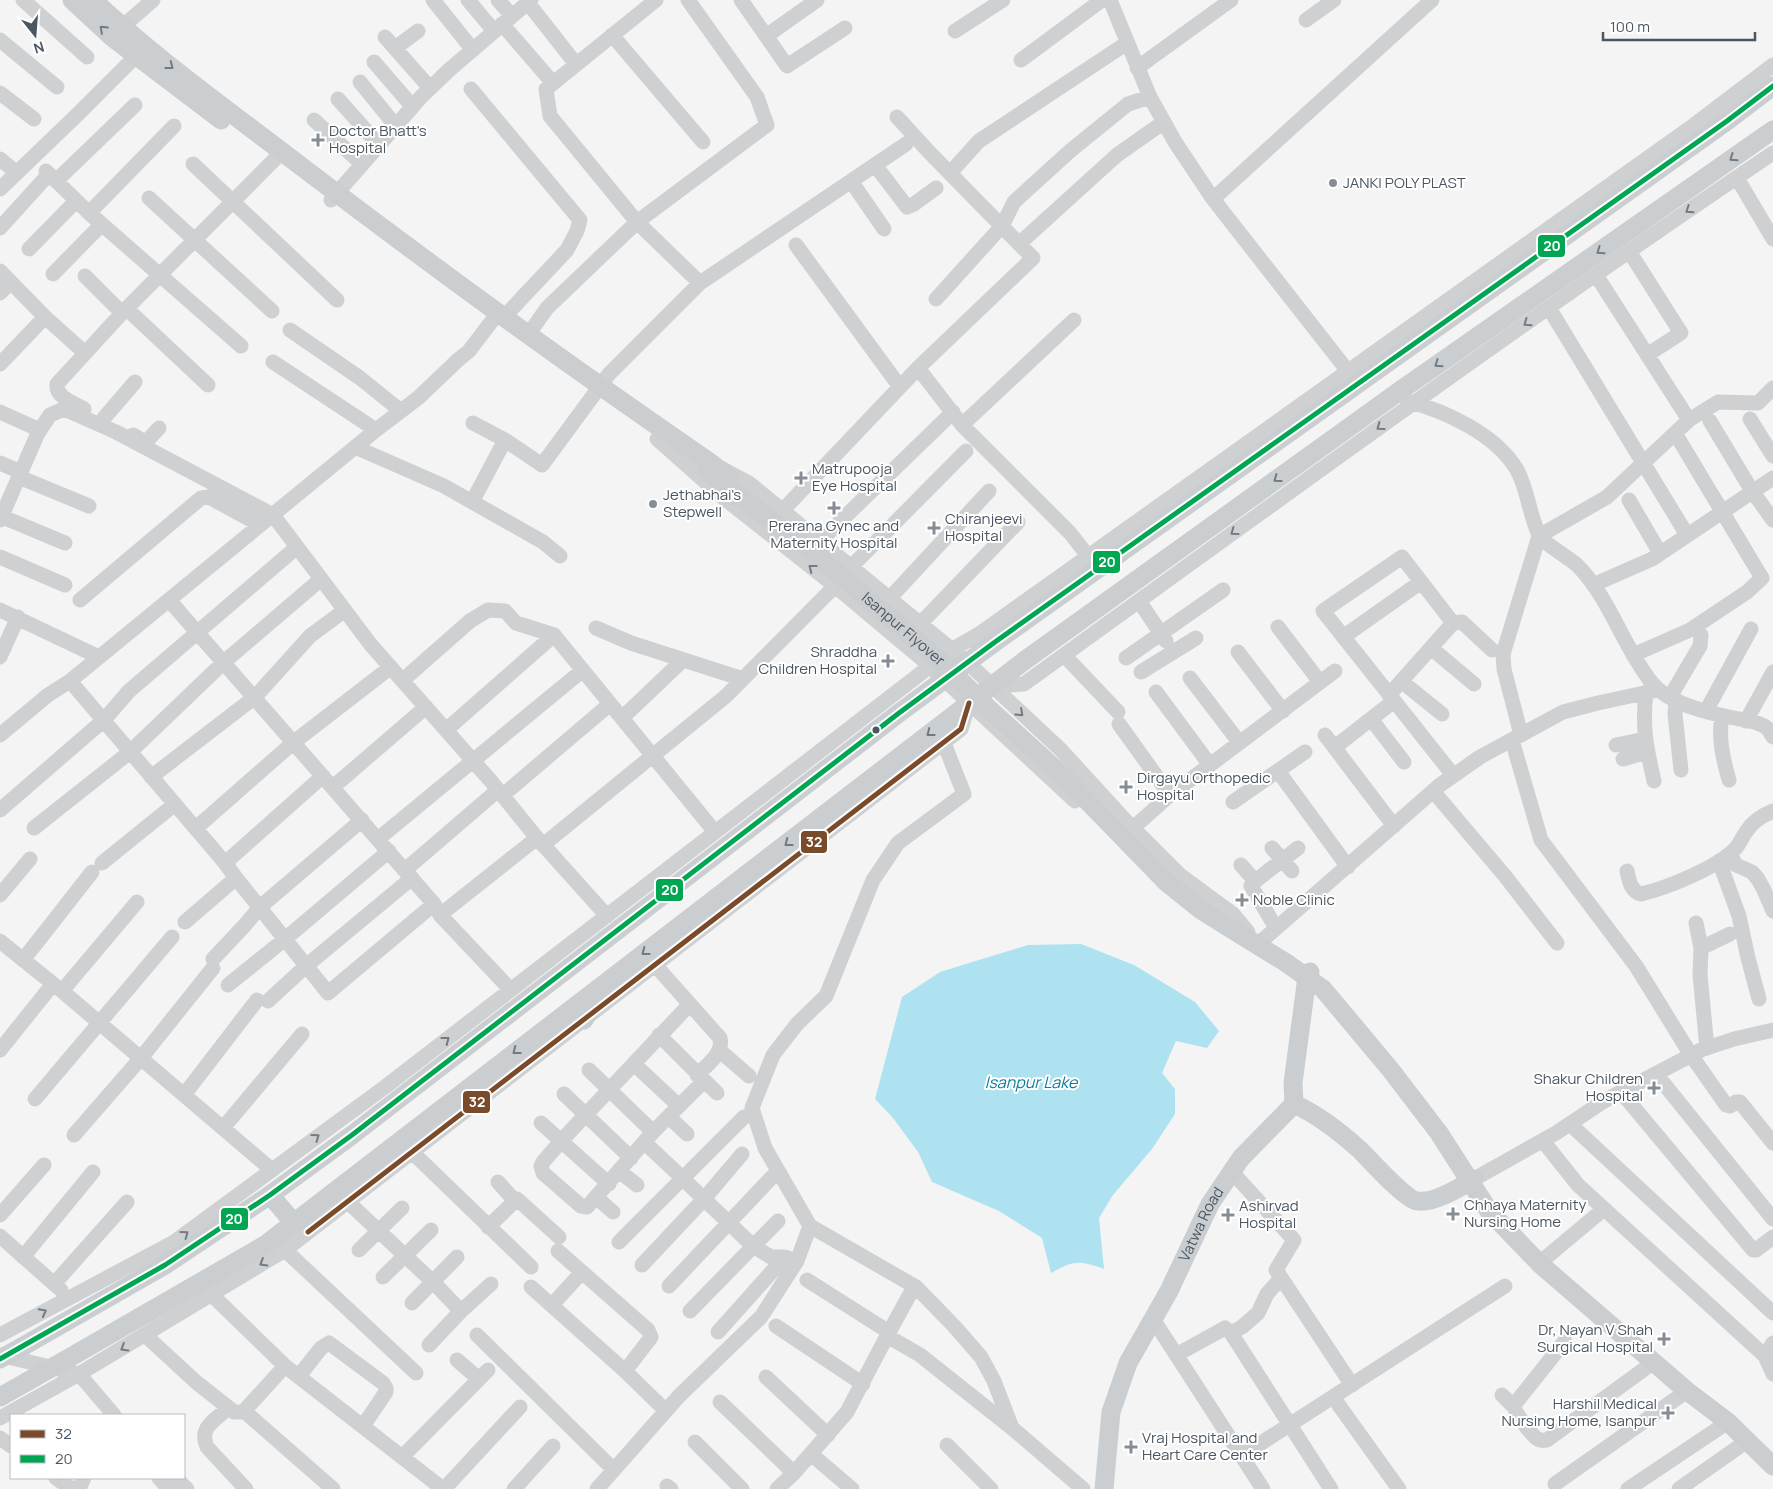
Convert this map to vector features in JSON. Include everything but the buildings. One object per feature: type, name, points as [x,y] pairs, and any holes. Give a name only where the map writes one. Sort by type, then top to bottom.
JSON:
[{"type":"main road","points":[[72,0],[113,38],[141,51],[334,197],[597,391],[709,467]]},
{"type":"main road","points":[[93,0],[122,27],[141,51],[193,100],[275,159],[334,197]]},
{"type":"main road","points":[[0,1359],[165,1265],[270,1195],[352,1135],[967,662],[1352,378],[1711,132],[1773,86]]},
{"type":"main road","points":[[0,1397],[265,1244],[604,984],[672,942],[975,709],[1305,470],[1390,397],[1466,355],[1773,130]]},
{"type":"main road","points":[[494,315],[528,335],[597,391]]},
{"type":"main road","name":"Isanpur Flyover","points":[[597,391],[656,439],[709,467],[751,496],[818,549],[948,658],[993,703],[1067,770],[1170,876],[1208,907],[1250,933]]},
{"type":"main road","name":"Isanpur Flyover","points":[[709,467],[943,663],[988,708],[1062,775],[1165,881],[1201,910],[1250,933]]},
{"type":"main road","points":[[1250,933],[1308,975],[1323,989],[1390,1069],[1493,1208],[1543,1260],[1772,1462]]},
{"type":"main road","points":[[1308,975],[1292,1083],[1294,1104],[1310,1111],[1360,1150],[1416,1202],[1441,1196],[1472,1181]]},
{"type":"main road","points":[[584,1020],[604,984]]},
{"type":"main road","name":"Vatwa Road","points":[[1104,1489],[1111,1412],[1128,1364],[1169,1291],[1210,1204],[1241,1158],[1294,1104]]},
{"type":"main road","points":[[1472,1181],[1489,1211],[1540,1264],[1687,1390],[1728,1422],[1772,1462]]},
{"type":"main road","points":[[270,1195],[294,1223]]},
{"type":"street","points":[[23,0],[87,57]]},
{"type":"street","points":[[122,27],[153,0]]},
{"type":"street","points":[[433,0],[473,50]]},
{"type":"street","points":[[468,0],[503,24],[553,83]]},
{"type":"street","points":[[498,0],[503,24]]},
{"type":"street","points":[[656,0],[546,88],[550,116],[637,222],[700,283]]},
{"type":"street","points":[[528,335],[547,308],[637,222],[767,125],[757,97],[688,0]]},
{"type":"street","points":[[766,36],[817,0]]},
{"type":"street","points":[[955,31],[1003,0]]},
{"type":"street","points":[[1021,60],[1102,0]]},
{"type":"street","points":[[1110,0],[1150,97],[1213,199],[1352,378]]},
{"type":"street","points":[[1137,68],[1231,0]]},
{"type":"street","points":[[1306,20],[1334,0]]},
{"type":"street","points":[[1213,199],[1432,0]]},
{"type":"street","points":[[334,197],[378,144],[430,88],[530,2],[576,64]]},
{"type":"street","points":[[747,2],[766,36],[787,66],[845,28]]},
{"type":"street","points":[[418,31],[390,43],[430,88]]},
{"type":"street","points":[[612,35],[703,142]]},
{"type":"street","points":[[0,40],[57,87]]},
{"type":"street","points":[[950,173],[979,141],[1127,44]]},
{"type":"street","points":[[0,189],[141,51]]},
{"type":"street","points":[[374,62],[412,106]]},
{"type":"street","points":[[0,1335],[174,1242],[385,1087],[951,650],[979,634],[1088,556],[1352,378],[1773,64]]},
{"type":"street","points":[[360,82],[395,125]]},
{"type":"street","points":[[0,735],[418,398],[470,351],[494,315],[567,250],[577,231],[580,220],[471,88]]},
{"type":"street","points":[[0,93],[34,120]]},
{"type":"street","points":[[936,299],[1002,226],[1014,202],[1070,151],[1128,104],[1150,97]]},
{"type":"street","points":[[338,99],[378,144]]},
{"type":"street","points":[[0,228],[50,176],[135,104]]},
{"type":"street","points":[[783,510],[918,368],[1034,258],[897,117]]},
{"type":"street","points":[[314,120],[362,164]]},
{"type":"street","points":[[1019,244],[1116,155],[1164,122]]},
{"type":"street","points":[[90,213],[174,126]]},
{"type":"street","points":[[473,422],[542,465],[609,374],[700,283],[906,144]]},
{"type":"street","points":[[998,692],[1024,684],[1139,601],[1305,470],[1413,403],[1466,355],[1549,308],[1773,153]]},
{"type":"street","points":[[0,159],[17,173]]},
{"type":"street","points":[[159,428],[147,441],[138,441],[104,418],[60,395],[57,392],[57,384],[125,311],[275,159]]},
{"type":"street","points":[[193,164],[337,300]]},
{"type":"street","points":[[875,165],[907,207],[936,188]]},
{"type":"street","points":[[50,176],[160,276],[241,346]]},
{"type":"street","points":[[1737,178],[1773,239]]},
{"type":"street","points":[[851,181],[884,229]]},
{"type":"street","points":[[149,198],[272,311]]},
{"type":"street","points":[[29,249],[76,201]]},
{"type":"street","points":[[53,274],[102,224]]},
{"type":"street","points":[[796,244],[900,387]]},
{"type":"street","points":[[1629,251],[1681,333],[1647,355]]},
{"type":"street","points":[[0,271],[85,353]]},
{"type":"street","points":[[1596,275],[1689,420]]},
{"type":"street","points":[[86,276],[208,385]]},
{"type":"street","points":[[0,293],[11,282]]},
{"type":"street","points":[[1549,308],[1687,535]]},
{"type":"street","points":[[0,364],[46,317]]},
{"type":"street","points":[[962,425],[1074,320]]},
{"type":"street","points":[[290,330],[360,378],[401,411]]},
{"type":"street","points":[[273,362],[376,430]]},
{"type":"street","points":[[918,368],[962,425],[1070,533],[1088,556]]},
{"type":"street","points":[[104,418],[135,382]]},
{"type":"street","points":[[1773,388],[1758,403],[1718,402],[1689,420],[1607,497],[1540,536],[1503,654],[1517,738],[1541,840],[1636,966],[1691,1055],[1726,1105],[1730,1106],[1740,1102],[1773,1143]]},
{"type":"street","points":[[1390,397],[1430,407],[1457,420],[1496,445],[1517,470],[1540,536],[1576,565],[1593,585],[1633,655],[1675,714],[1681,770]]},
{"type":"street","points":[[65,543],[1,518],[40,430],[50,415],[64,409],[138,441],[273,514],[372,645],[474,761],[540,842],[607,916]]},
{"type":"street","points":[[0,412],[40,430]]},
{"type":"street","points":[[820,541],[952,412]]},
{"type":"street","points":[[1750,419],[1773,456]]},
{"type":"street","points":[[1710,421],[1752,492],[1773,520]]},
{"type":"street","points":[[1633,655],[1690,630],[1747,592],[1762,578],[1675,433]]},
{"type":"street","points":[[656,439],[720,495],[835,586],[930,667],[1065,791],[1166,893],[1221,930],[1250,933],[1348,867],[1433,791],[1454,775],[1480,757],[1563,712],[1663,695],[1706,711],[1767,728],[1773,737]]},
{"type":"street","points":[[472,502],[504,440]]},
{"type":"street","points":[[355,447],[444,486],[543,542],[560,556]]},
{"type":"street","points":[[851,567],[966,451]]},
{"type":"street","points":[[0,463],[89,506]]},
{"type":"street","points":[[709,467],[749,483],[967,662],[1061,750],[1133,828],[1180,875],[1233,914],[1250,933]]},
{"type":"street","points":[[1593,585],[1652,559],[1773,478]]},
{"type":"street","points":[[889,598],[989,491]]},
{"type":"street","points":[[80,600],[201,498],[209,497],[260,525]]},
{"type":"street","points":[[1629,500],[1660,553]]},
{"type":"street","points":[[920,624],[1018,522]]},
{"type":"street","points":[[0,810],[104,720],[129,691],[297,547]]},
{"type":"street","points":[[0,557],[65,585]]},
{"type":"street","points":[[1453,623],[1402,557],[1324,611],[1391,698],[1454,775]]},
{"type":"street","points":[[34,828],[130,752],[224,662],[321,579]]},
{"type":"street","points":[[1343,637],[1421,582]]},
{"type":"street","points":[[65,684],[104,720],[196,828],[328,993],[437,910],[540,842],[653,756],[726,696],[835,586]]},
{"type":"street","points":[[1126,658],[1223,590]]},
{"type":"street","points":[[169,600],[409,874],[437,910],[511,990]]},
{"type":"street","points":[[1139,601],[1173,653]]},
{"type":"street","points":[[0,610],[99,657]]},
{"type":"street","points":[[151,777],[255,697],[310,636],[345,610]]},
{"type":"street","points":[[402,680],[470,620],[488,610],[505,611],[516,623],[554,635],[716,832]]},
{"type":"street","points":[[0,658],[18,617]]},
{"type":"street","points":[[1335,747],[1371,719],[1391,698],[1401,681],[1453,623],[1462,622],[1492,650]]},
{"type":"street","points":[[1278,627],[1320,682]]},
{"type":"street","points":[[596,628],[631,643],[743,679]]},
{"type":"street","points":[[1706,711],[1751,629]]},
{"type":"street","points":[[967,662],[979,634]]},
{"type":"street","points":[[446,730],[554,635]]},
{"type":"street","points":[[1654,781],[1643,728],[1663,695],[1700,646],[1700,635]]},
{"type":"street","points":[[1141,672],[1196,638]]},
{"type":"street","points":[[1430,648],[1474,684]]},
{"type":"street","points":[[1238,652],[1282,711]]},
{"type":"street","points":[[1064,655],[1118,718],[1170,795]]},
{"type":"street","points":[[622,718],[683,660]]},
{"type":"street","points":[[196,828],[294,742],[391,667]]},
{"type":"street","points":[[378,839],[583,670]]},
{"type":"street","points":[[1133,828],[1170,795],[1336,671]]},
{"type":"street","points":[[1746,721],[1768,691],[1773,672]]},
{"type":"street","points":[[1190,678],[1240,742]]},
{"type":"street","points":[[1401,681],[1442,714]]},
{"type":"street","points":[[0,745],[50,702],[65,684]]},
{"type":"street","points":[[1156,692],[1210,765]]},
{"type":"street","points":[[184,1095],[262,1001],[306,966],[500,792],[610,704]]},
{"type":"street","points":[[225,863],[328,781],[426,707]]},
{"type":"street","points":[[0,1418],[80,1374],[286,1250],[655,965],[672,942],[944,743],[961,729],[975,709]]},
{"type":"street","points":[[1722,716],[1720,728],[1722,755],[1729,780]]},
{"type":"street","points":[[1371,719],[1404,762]]},
{"type":"street","points":[[1325,735],[1394,826]]},
{"type":"street","points":[[944,743],[964,794],[898,843],[873,880],[826,996],[797,1024],[773,1055],[752,1108],[765,1148],[810,1226],[916,1287],[981,1357],[994,1381],[1012,1428]]},
{"type":"street","points":[[1616,745],[1646,745]]},
{"type":"street","points":[[1622,759],[1646,745]]},
{"type":"street","points":[[1233,802],[1305,752]]},
{"type":"street","points":[[1278,770],[1348,867]]},
{"type":"street","points":[[1433,791],[1505,876],[1557,943]]},
{"type":"street","points":[[24,960],[97,867],[175,804]]},
{"type":"street","points":[[1627,871],[1633,890],[1640,894],[1702,871],[1724,858],[1740,842],[1755,821],[1773,811]]},
{"type":"street","points":[[74,1135],[141,1058],[213,963],[260,906],[362,820]]},
{"type":"street","points":[[1272,848],[1288,865]]},
{"type":"street","points":[[1250,933],[1252,884],[1288,865],[1298,848]]},
{"type":"street","points":[[228,985],[389,851]]},
{"type":"street","points":[[1724,858],[1752,872],[1764,890],[1773,911]]},
{"type":"street","points":[[1724,858],[1759,999]]},
{"type":"street","points":[[0,895],[30,859]]},
{"type":"street","points":[[1241,865],[1255,881]]},
{"type":"street","points":[[185,922],[236,878]]},
{"type":"street","points":[[0,1050],[137,902]]},
{"type":"street","points":[[1696,923],[1701,948],[1700,975],[1707,1048]]},
{"type":"street","points":[[1701,948],[1730,934]]},
{"type":"street","points":[[35,1099],[172,938]]},
{"type":"street","points":[[0,941],[57,987],[272,1170]]},
{"type":"street","points":[[655,965],[720,1038],[722,1045],[700,1078],[674,1111],[630,1158],[609,1184],[586,1207],[580,1206],[543,1173],[541,1166],[543,1162],[611,1090],[659,1035],[689,1005]]},
{"type":"street","points":[[1472,1181],[1543,1141],[1604,1101],[1691,1055],[1707,1048],[1773,1030]]},
{"type":"street","points":[[223,1128],[302,1034]]},
{"type":"street","points":[[1757,1034],[1773,1044]]},
{"type":"street","points":[[659,1035],[717,1093]]},
{"type":"street","points":[[720,1050],[749,1076]]},
{"type":"street","points":[[634,1064],[674,1111],[687,1134]]},
{"type":"street","points":[[589,1070],[611,1090],[679,1175],[753,1246],[771,1257],[791,1259]]},
{"type":"street","points":[[1656,1074],[1773,1219]]},
{"type":"street","points":[[1621,1092],[1753,1250],[1756,1250],[1773,1237]]},
{"type":"street","points":[[564,1094],[630,1158]]},
{"type":"street","points":[[619,1242],[679,1175],[744,1117]]},
{"type":"street","points":[[541,1123],[609,1184]]},
{"type":"street","points":[[1570,1124],[1773,1313]]},
{"type":"street","points":[[1543,1141],[1578,1185],[1765,1356],[1773,1374]]},
{"type":"street","points":[[412,1152],[488,1228],[531,1267]]},
{"type":"street","points":[[642,1265],[704,1199],[742,1154]]},
{"type":"street","points":[[0,1215],[44,1165]]},
{"type":"street","points":[[619,1171],[637,1185]]},
{"type":"street","points":[[24,1257],[93,1172]]},
{"type":"street","points":[[1232,1172],[1294,1240],[1276,1270],[1352,1385]]},
{"type":"street","points":[[669,1286],[772,1177]]},
{"type":"street","points":[[498,1182],[514,1200],[520,1201],[582,1272],[650,1333],[649,1340],[625,1371]]},
{"type":"street","points":[[596,1197],[613,1212]]},
{"type":"street","points":[[488,1228],[514,1200]]},
{"type":"street","points":[[54,1284],[127,1202]]},
{"type":"street","points":[[348,1202],[454,1302],[460,1312]]},
{"type":"street","points":[[359,1250],[402,1208]]},
{"type":"street","points":[[1543,1260],[1604,1209]]},
{"type":"street","points":[[690,1311],[778,1221]]},
{"type":"street","points":[[597,1489],[666,1411],[724,1351],[761,1317],[810,1226]]},
{"type":"street","points":[[382,1277],[431,1230]]},
{"type":"street","points":[[0,1236],[70,1298]]},
{"type":"street","points":[[286,1250],[416,1374]]},
{"type":"street","points":[[412,1302],[457,1257]]},
{"type":"street","points":[[718,1332],[791,1259]]},
{"type":"street","points":[[552,1305],[582,1272]]},
{"type":"street","points":[[1231,1333],[1242,1327],[1258,1313],[1267,1294],[1282,1278]]},
{"type":"street","points":[[807,1280],[920,1356],[1012,1428],[1083,1489]]},
{"type":"street","points":[[429,1344],[491,1284]]},
{"type":"street","points":[[1241,1456],[1505,1286]]},
{"type":"street","points":[[531,1287],[625,1371],[666,1411]]},
{"type":"street","points":[[212,1294],[285,1366],[444,1489],[520,1407]]},
{"type":"street","points":[[777,1489],[794,1473],[847,1412],[910,1294]]},
{"type":"street","points":[[1153,1319],[1263,1489]]},
{"type":"street","points":[[776,1326],[863,1384]]},
{"type":"street","points":[[1176,1355],[1225,1328],[1231,1333],[1331,1489]]},
{"type":"street","points":[[145,1335],[234,1412],[244,1411],[285,1366]]},
{"type":"street","points":[[476,1335],[614,1470]]},
{"type":"street","points":[[1514,1407],[1565,1341]]},
{"type":"street","points":[[299,1376],[321,1348],[329,1343],[383,1383],[386,1392],[363,1426]]},
{"type":"street","points":[[1765,1356],[1773,1343]]},
{"type":"street","points":[[0,1354],[80,1374],[113,1414]]},
{"type":"street","points":[[402,1457],[483,1375],[457,1360]]},
{"type":"street","points":[[1502,1395],[1514,1407],[1536,1438],[1547,1440],[1654,1362]]},
{"type":"street","points":[[766,1377],[828,1435]]},
{"type":"street","points":[[1555,1484],[1687,1390]]},
{"type":"street","points":[[1333,1397],[1398,1489]]},
{"type":"street","points":[[720,1402],[794,1473]]},
{"type":"street","points":[[228,1408],[210,1425],[205,1433],[204,1440],[207,1447],[246,1489]]},
{"type":"street","points":[[244,1411],[333,1489]]},
{"type":"street","points":[[1628,1489],[1728,1422]]},
{"type":"street","points":[[1680,1489],[1747,1441]]},
{"type":"street","points":[[695,1442],[742,1489]]},
{"type":"street","points":[[946,1445],[991,1489]]},
{"type":"street","points":[[514,1489],[553,1446]]},
{"type":"street","points":[[811,1454],[852,1489]]},
{"type":"street","points":[[57,1479],[72,1489]]},
{"type":"street","points":[[160,1479],[169,1489]]},
{"type":"street","points":[[177,1479],[186,1489]]},
{"type":"water","name":"Isanpur Lake","points":[[1081,944],[1134,965],[1195,1002],[1219,1031],[1207,1048],[1176,1041],[1162,1073],[1175,1089],[1175,1114],[1152,1149],[1113,1195],[1099,1218],[1104,1269],[1077,1263],[1065,1266],[1051,1273],[1042,1238],[999,1211],[932,1182],[918,1152],[893,1118],[875,1099],[902,997],[940,972],[1028,945]]},
{"type":"transit line","name":"20","points":[[0,1359],[165,1265],[270,1195],[352,1135],[899,713],[995,642],[1727,121],[1773,86]]},
{"type":"transit line","name":"32","points":[[308,1232],[961,729],[969,703]]},
{"type":"place","name":"Doctor Bhatt's Hospital","points":[[318,140]]},
{"type":"place","name":"JANKI POLY PLAST","points":[[1333,183]]},
{"type":"place","name":"Matrupooja Eye Hospital","points":[[801,478]]},
{"type":"place","name":"Jethabhai's Stepwell","points":[[653,504]]},
{"type":"place","name":"Prerana Gynec and Maternity Hospital","points":[[834,508]]},
{"type":"place","name":"Chiranjeevi Hospital","points":[[934,528]]},
{"type":"place","name":"Shraddha Children Hospital","points":[[888,661]]},
{"type":"place","name":"Dirgayu Orthopedic Hospital","points":[[1126,787]]},
{"type":"place","name":"Noble Clinic","points":[[1242,900]]},
{"type":"place","name":"Shakur Children Hospital","points":[[1654,1088]]},
{"type":"place","name":"Chhaya Maternity Nursing Home","points":[[1453,1214]]},
{"type":"place","name":"Ashirvad Hospital","points":[[1228,1215]]},
{"type":"place","name":"Dr, Nayan V Shah Surgical Hospital","points":[[1664,1339]]},
{"type":"place","name":"Harshil Medical Nursing Home, Isanpur","points":[[1668,1413]]},
{"type":"place","name":"Vraj Hospital and Heart Care Center","points":[[1131,1447]]}]
